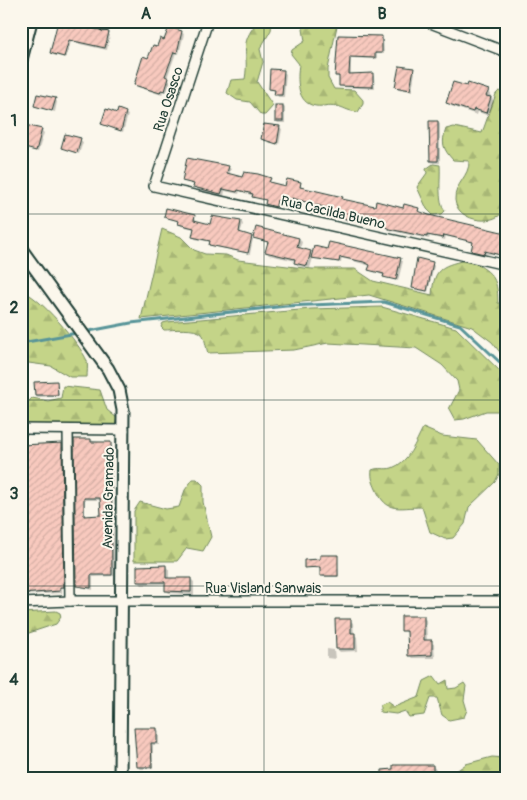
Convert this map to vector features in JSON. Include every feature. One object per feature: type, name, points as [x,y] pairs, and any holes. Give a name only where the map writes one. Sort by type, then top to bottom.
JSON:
[{"type":"street","points":[[21,60],[31,21]]},
{"type":"street","name":"Rua Osasco","points":[[154,186],[208,21]]},
{"type":"street","points":[[425,21],[506,52]]},
{"type":"street","name":"Rua Cacilda Bueno","points":[[154,186],[506,265]]},
{"type":"street","name":"Avenida Gramado","points":[[21,249],[108,369],[119,390],[124,430],[120,779]]},
{"type":"street","points":[[21,429],[124,430]]},
{"type":"street","points":[[68,430],[70,601]]},
{"type":"street","name":"Rua Visland Sanwais","points":[[21,603],[70,601],[506,601]]},
{"type":"green space","points":[[258,21],[272,22],[271,30],[260,49],[263,62],[257,82],[273,106],[265,115],[261,115],[250,102],[237,100],[227,93],[231,80],[245,79],[246,43]]},
{"type":"green space","points":[[338,21],[328,69],[328,78],[334,89],[354,90],[363,100],[363,104],[358,112],[333,105],[316,106],[305,101],[299,90],[299,64],[291,54],[292,50],[305,41],[303,29],[307,22]]},
{"type":"green space","points":[[499,91],[503,93],[503,101],[506,106],[506,206],[496,218],[479,220],[463,214],[455,200],[455,194],[467,171],[469,161],[453,160],[445,149],[443,142],[446,129],[454,127],[482,133],[496,94]]},
{"type":"green space","points":[[433,164],[440,165],[440,196],[445,211],[442,214],[433,215],[427,209],[417,187],[427,173],[426,169]]},
{"type":"green space","points":[[162,229],[181,237],[194,250],[205,254],[226,255],[238,260],[312,269],[355,269],[373,281],[432,295],[435,278],[441,269],[469,259],[492,276],[497,286],[498,303],[506,304],[506,360],[492,342],[472,327],[369,295],[141,319]]},
{"type":"green space","points":[[21,291],[38,301],[48,310],[77,344],[87,361],[87,377],[70,377],[51,366],[21,362]]},
{"type":"green space","points":[[382,307],[456,328],[506,377],[506,411],[486,411],[464,419],[455,420],[449,409],[459,390],[457,381],[442,365],[416,348],[328,343],[294,350],[208,353],[204,338],[199,332],[178,329],[164,330],[161,327],[163,323],[167,322],[311,309]]},
{"type":"green space","points":[[63,386],[100,390],[107,410],[117,418],[115,425],[26,427],[23,424],[23,413],[29,401],[32,398],[48,401],[61,398]]},
{"type":"green space","points":[[423,428],[442,436],[477,440],[499,465],[499,474],[495,482],[469,507],[465,524],[453,538],[445,539],[430,532],[422,507],[400,508],[389,506],[380,497],[372,480],[372,470],[392,468],[407,457]]},
{"type":"green space","points":[[193,479],[197,479],[203,485],[203,502],[211,537],[203,551],[187,548],[177,561],[134,561],[134,511],[140,502],[166,509],[179,507],[185,490]]},
{"type":"green space","points":[[56,611],[60,613],[61,617],[56,624],[26,634],[23,642],[27,654],[21,662],[21,613]]},
{"type":"green space","points":[[434,676],[440,684],[447,680],[448,689],[456,688],[464,683],[466,686],[464,700],[467,710],[464,717],[449,720],[442,715],[437,698],[430,698],[424,715],[409,717],[405,711],[396,714],[380,712],[380,705],[387,702],[394,707],[419,697],[424,681]]},
{"type":"green space","points":[[492,757],[506,758],[506,779],[445,779],[466,764]]},
{"type":"building","points":[[58,21],[93,21],[91,28],[109,32],[105,48],[69,40],[64,57],[50,53]]},
{"type":"building","points":[[169,27],[182,31],[177,53],[174,52],[165,76],[169,78],[165,91],[161,90],[160,93],[134,85],[143,56],[148,58],[153,45],[157,46],[160,38],[164,40]]},
{"type":"building","points":[[338,35],[382,36],[382,53],[375,53],[375,58],[350,57],[349,74],[373,73],[373,87],[339,86],[339,76],[335,76]]},
{"type":"building","points":[[399,66],[414,68],[410,90],[395,87]]},
{"type":"building","points":[[270,69],[284,70],[282,95],[274,95],[275,90],[269,89]]},
{"type":"building","points":[[453,82],[467,86],[468,83],[489,90],[486,96],[491,97],[486,113],[474,109],[473,112],[446,103]]},
{"type":"building","points":[[37,94],[56,98],[52,111],[34,106]]},
{"type":"building","points":[[275,105],[283,105],[283,121],[275,121]]},
{"type":"building","points":[[106,109],[117,113],[118,109],[126,112],[121,131],[101,124]]},
{"type":"building","points":[[429,121],[438,121],[438,161],[430,161]]},
{"type":"building","points":[[264,124],[280,126],[277,144],[261,139]]},
{"type":"building","points":[[25,125],[42,129],[36,151],[21,147]]},
{"type":"building","points":[[65,134],[81,138],[77,153],[61,148]]},
{"type":"building","points":[[187,158],[229,166],[227,173],[242,177],[244,172],[258,174],[271,178],[269,182],[285,186],[287,179],[301,182],[300,187],[343,197],[342,199],[375,206],[376,201],[403,208],[404,204],[419,208],[418,211],[429,215],[506,233],[506,253],[501,252],[500,255],[485,251],[484,254],[471,251],[473,242],[444,235],[443,238],[427,235],[427,237],[389,229],[384,226],[385,223],[368,219],[367,222],[340,218],[326,213],[327,208],[292,198],[291,201],[277,200],[276,207],[265,204],[266,200],[252,197],[253,194],[238,190],[237,192],[223,189],[221,194],[193,187],[194,184],[182,181]]},
{"type":"building","points":[[166,208],[195,215],[194,220],[210,224],[212,216],[241,221],[239,232],[252,236],[248,253],[209,245],[210,241],[192,237],[194,228],[178,224],[179,221],[164,217]]},
{"type":"building","points":[[256,227],[299,238],[297,247],[311,251],[307,266],[294,263],[295,259],[265,252],[268,242],[253,238]]},
{"type":"building","points":[[329,242],[401,258],[396,280],[383,277],[384,274],[368,270],[370,265],[364,262],[340,257],[339,262],[311,258],[314,246],[327,249]]},
{"type":"building","points":[[417,258],[433,262],[427,291],[412,288]]},
{"type":"building","points":[[57,381],[58,395],[35,395],[34,382]]},
{"type":"building","points":[[74,439],[91,439],[91,442],[111,442],[112,575],[91,575],[91,588],[76,586]],"holes":[[[84,498],[100,498],[101,515],[84,516]]]},
{"type":"building","points":[[62,443],[64,587],[60,587],[60,591],[21,594],[21,445]]},
{"type":"building","points":[[320,555],[338,555],[338,576],[320,576],[320,567],[304,568],[304,560],[320,559]]},
{"type":"building","points":[[166,565],[166,578],[191,578],[191,592],[165,591],[165,582],[137,582],[137,566]]},
{"type":"building","points":[[401,616],[424,616],[424,640],[432,640],[432,655],[408,656],[407,631],[401,631]]},
{"type":"building","points":[[335,619],[351,619],[351,633],[355,633],[355,649],[336,649]]},
{"type":"building","points":[[134,728],[157,728],[157,743],[151,743],[152,767],[137,767]]},
{"type":"building","points":[[393,765],[433,765],[433,779],[382,778],[382,770],[393,769]]},
{"type":"waterway","points":[[84,332],[131,323],[286,306],[384,302],[460,325],[506,368]]},
{"type":"waterway","points":[[21,343],[77,333]]}]
